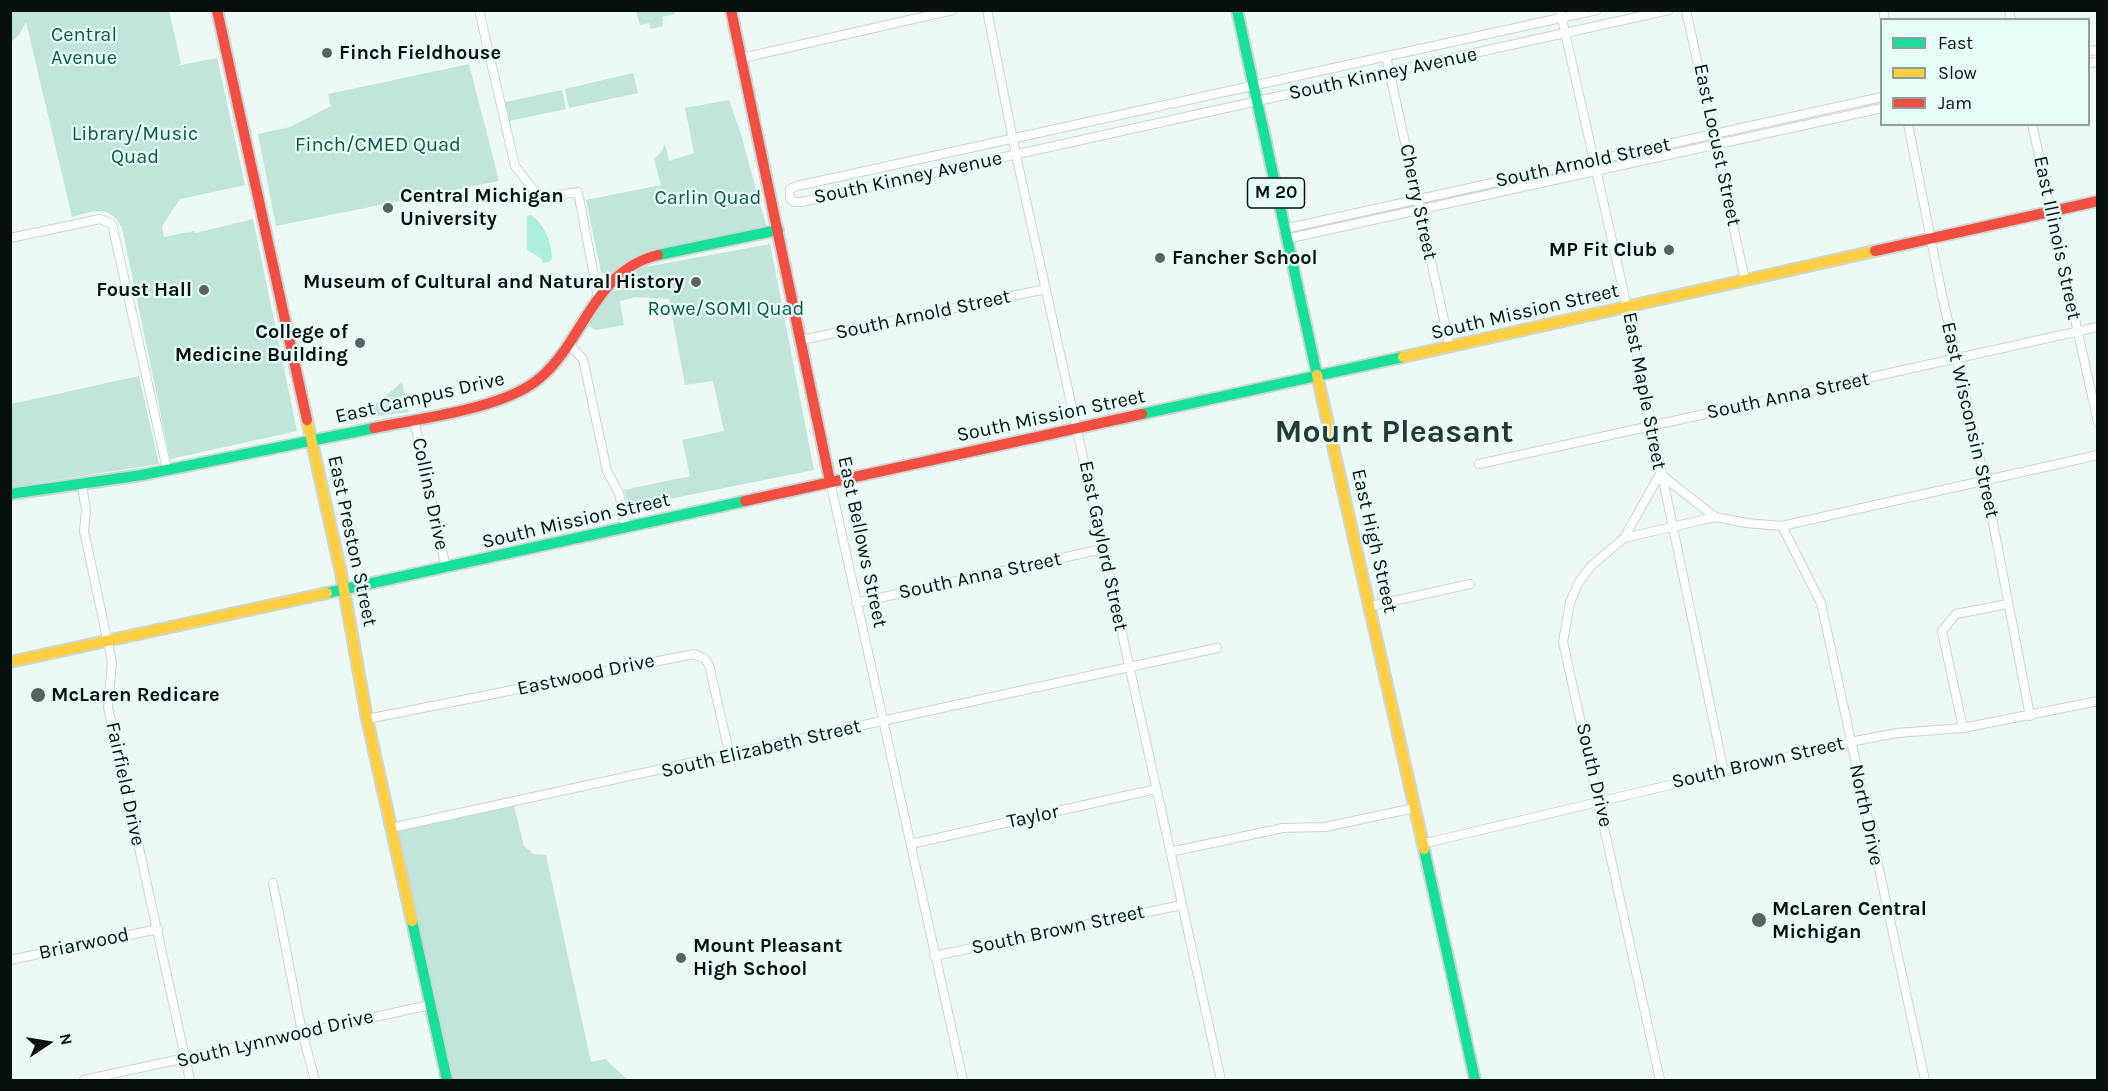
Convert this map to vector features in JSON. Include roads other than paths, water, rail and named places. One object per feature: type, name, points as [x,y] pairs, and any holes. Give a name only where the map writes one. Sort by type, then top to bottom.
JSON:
[{"type":"street","name":"East Preston Street","points":[[217,10],[345,590],[368,719],[447,1080]]},
{"type":"street","points":[[479,10],[513,163],[525,180],[543,197],[578,192],[598,297]]},
{"type":"street","name":"East Bellows Street","points":[[731,10],[856,603],[963,1080]]},
{"type":"street","points":[[742,58],[953,10]]},
{"type":"street","name":"East Gaylord Street","points":[[987,10],[1016,154],[1221,1080]]},
{"type":"street","name":"East High Street","points":[[1237,10],[1475,1080]]},
{"type":"street","name":"South Kinney Avenue","points":[[1598,10],[1562,15],[1253,86],[797,186],[790,189],[789,196],[792,202],[801,202],[1669,10]]},
{"type":"street","name":"East Locust Street","points":[[1686,10],[1718,145],[1745,280]]},
{"type":"street","name":"East Maple Street","points":[[1562,15],[1598,171],[1724,772]]},
{"type":"street","name":"Cherry Street","points":[[1386,56],[1450,347]]},
{"type":"street","name":"South Arnold Street","points":[[1285,234],[1418,199],[1880,97]]},
{"type":"street","name":"South Arnold Street","points":[[1285,234],[1420,210],[1880,108]]},
{"type":"street","name":"East Wisconsin Street","points":[[1908,126],[1956,359],[1984,481],[2030,716]]},
{"type":"street","name":"East Illinois Street","points":[[2032,126],[2097,423]]},
{"type":"street","name":"South Mission Street","points":[[10,662],[1450,347],[2097,201]]},
{"type":"street","points":[[10,238],[100,219],[112,224],[167,470]]},
{"type":"street","name":"East Campus Drive","points":[[10,494],[82,486],[167,470],[414,420],[518,394],[546,374],[611,281],[649,257],[778,230]]},
{"type":"street","name":"South Arnold Street","points":[[801,340],[1046,289]]},
{"type":"street","name":"South Anna Street","points":[[1479,464],[2097,327]]},
{"type":"street","points":[[568,344],[583,359],[607,471],[619,493],[626,528]]},
{"type":"street","name":"Collins Drive","points":[[414,420],[446,568]]},
{"type":"street","points":[[1672,525],[1715,517],[1746,524],[1782,526],[2097,455]]},
{"type":"street","points":[[1624,538],[1660,474],[1715,517]]},
{"type":"street","name":"Fairfield Drive","points":[[82,486],[86,510],[84,531],[113,671],[108,707],[190,1080]]},
{"type":"street","name":"South Drive","points":[[1660,1080],[1600,800],[1563,642],[1564,624],[1570,602],[1579,582],[1591,566],[1624,538],[1672,525]]},
{"type":"street","name":"North Drive","points":[[1782,526],[1821,603],[1925,1080]]},
{"type":"street","name":"South Anna Street","points":[[856,603],[1103,549]]},
{"type":"street","points":[[1371,606],[1470,584]]},
{"type":"street","points":[[1963,728],[1942,631],[1956,614],[2008,604]]},
{"type":"street","name":"South Elizabeth Street","points":[[391,828],[730,756],[1217,648]]},
{"type":"street","name":"Eastwood Drive","points":[[368,719],[694,654],[704,658],[709,665],[730,756]]},
{"type":"street","name":"South Brown Street","points":[[1422,844],[1850,742],[1896,733],[1963,728],[2097,701]]},
{"type":"street","name":"Taylor","points":[[911,844],[1156,789]]},
{"type":"street","points":[[1170,852],[1283,828],[1325,827],[1414,808]]},
{"type":"street","points":[[273,883],[302,1032],[315,1080]]},
{"type":"street","name":"South Brown Street","points":[[934,956],[1182,905]]},
{"type":"street","name":"Briarwood","points":[[10,960],[158,929]]},
{"type":"street","name":"South Lynnwood Drive","points":[[84,1080],[185,1060],[430,1005]]},
{"type":"place","name":"Finch Fieldhouse","points":[[327,53]]},
{"type":"place","name":"Central Michigan University","points":[[388,208]]},
{"type":"place","name":"MP Fit Club","points":[[1669,250]]},
{"type":"place","name":"Fancher School","points":[[1160,258]]},
{"type":"place","name":"Museum of Cultural and Natural History","points":[[696,282]]},
{"type":"place","name":"Foust Hall","points":[[204,290]]},
{"type":"place","name":"College of Medicine Building","points":[[360,343]]},
{"type":"place","name":"McLaren Redicare","points":[[38,695]]},
{"type":"place","name":"McLaren Central Michigan","points":[[1759,920]]},
{"type":"place","name":"Mount Pleasant High School","points":[[681,958]]},
{"type":"district","name":"Mount Pleasant","points":[[1394,433]]},
{"type":"park label","name":"Central Avenue","points":[[84,46]]},
{"type":"park label","name":"Finch/CMED Quad","points":[[378,145]]},
{"type":"park label","name":"Library/Music Quad","points":[[135,146]]},
{"type":"park label","name":"Carlin Quad","points":[[708,198]]},
{"type":"park label","name":"Rowe/SOMI Quad","points":[[726,309]]}]
